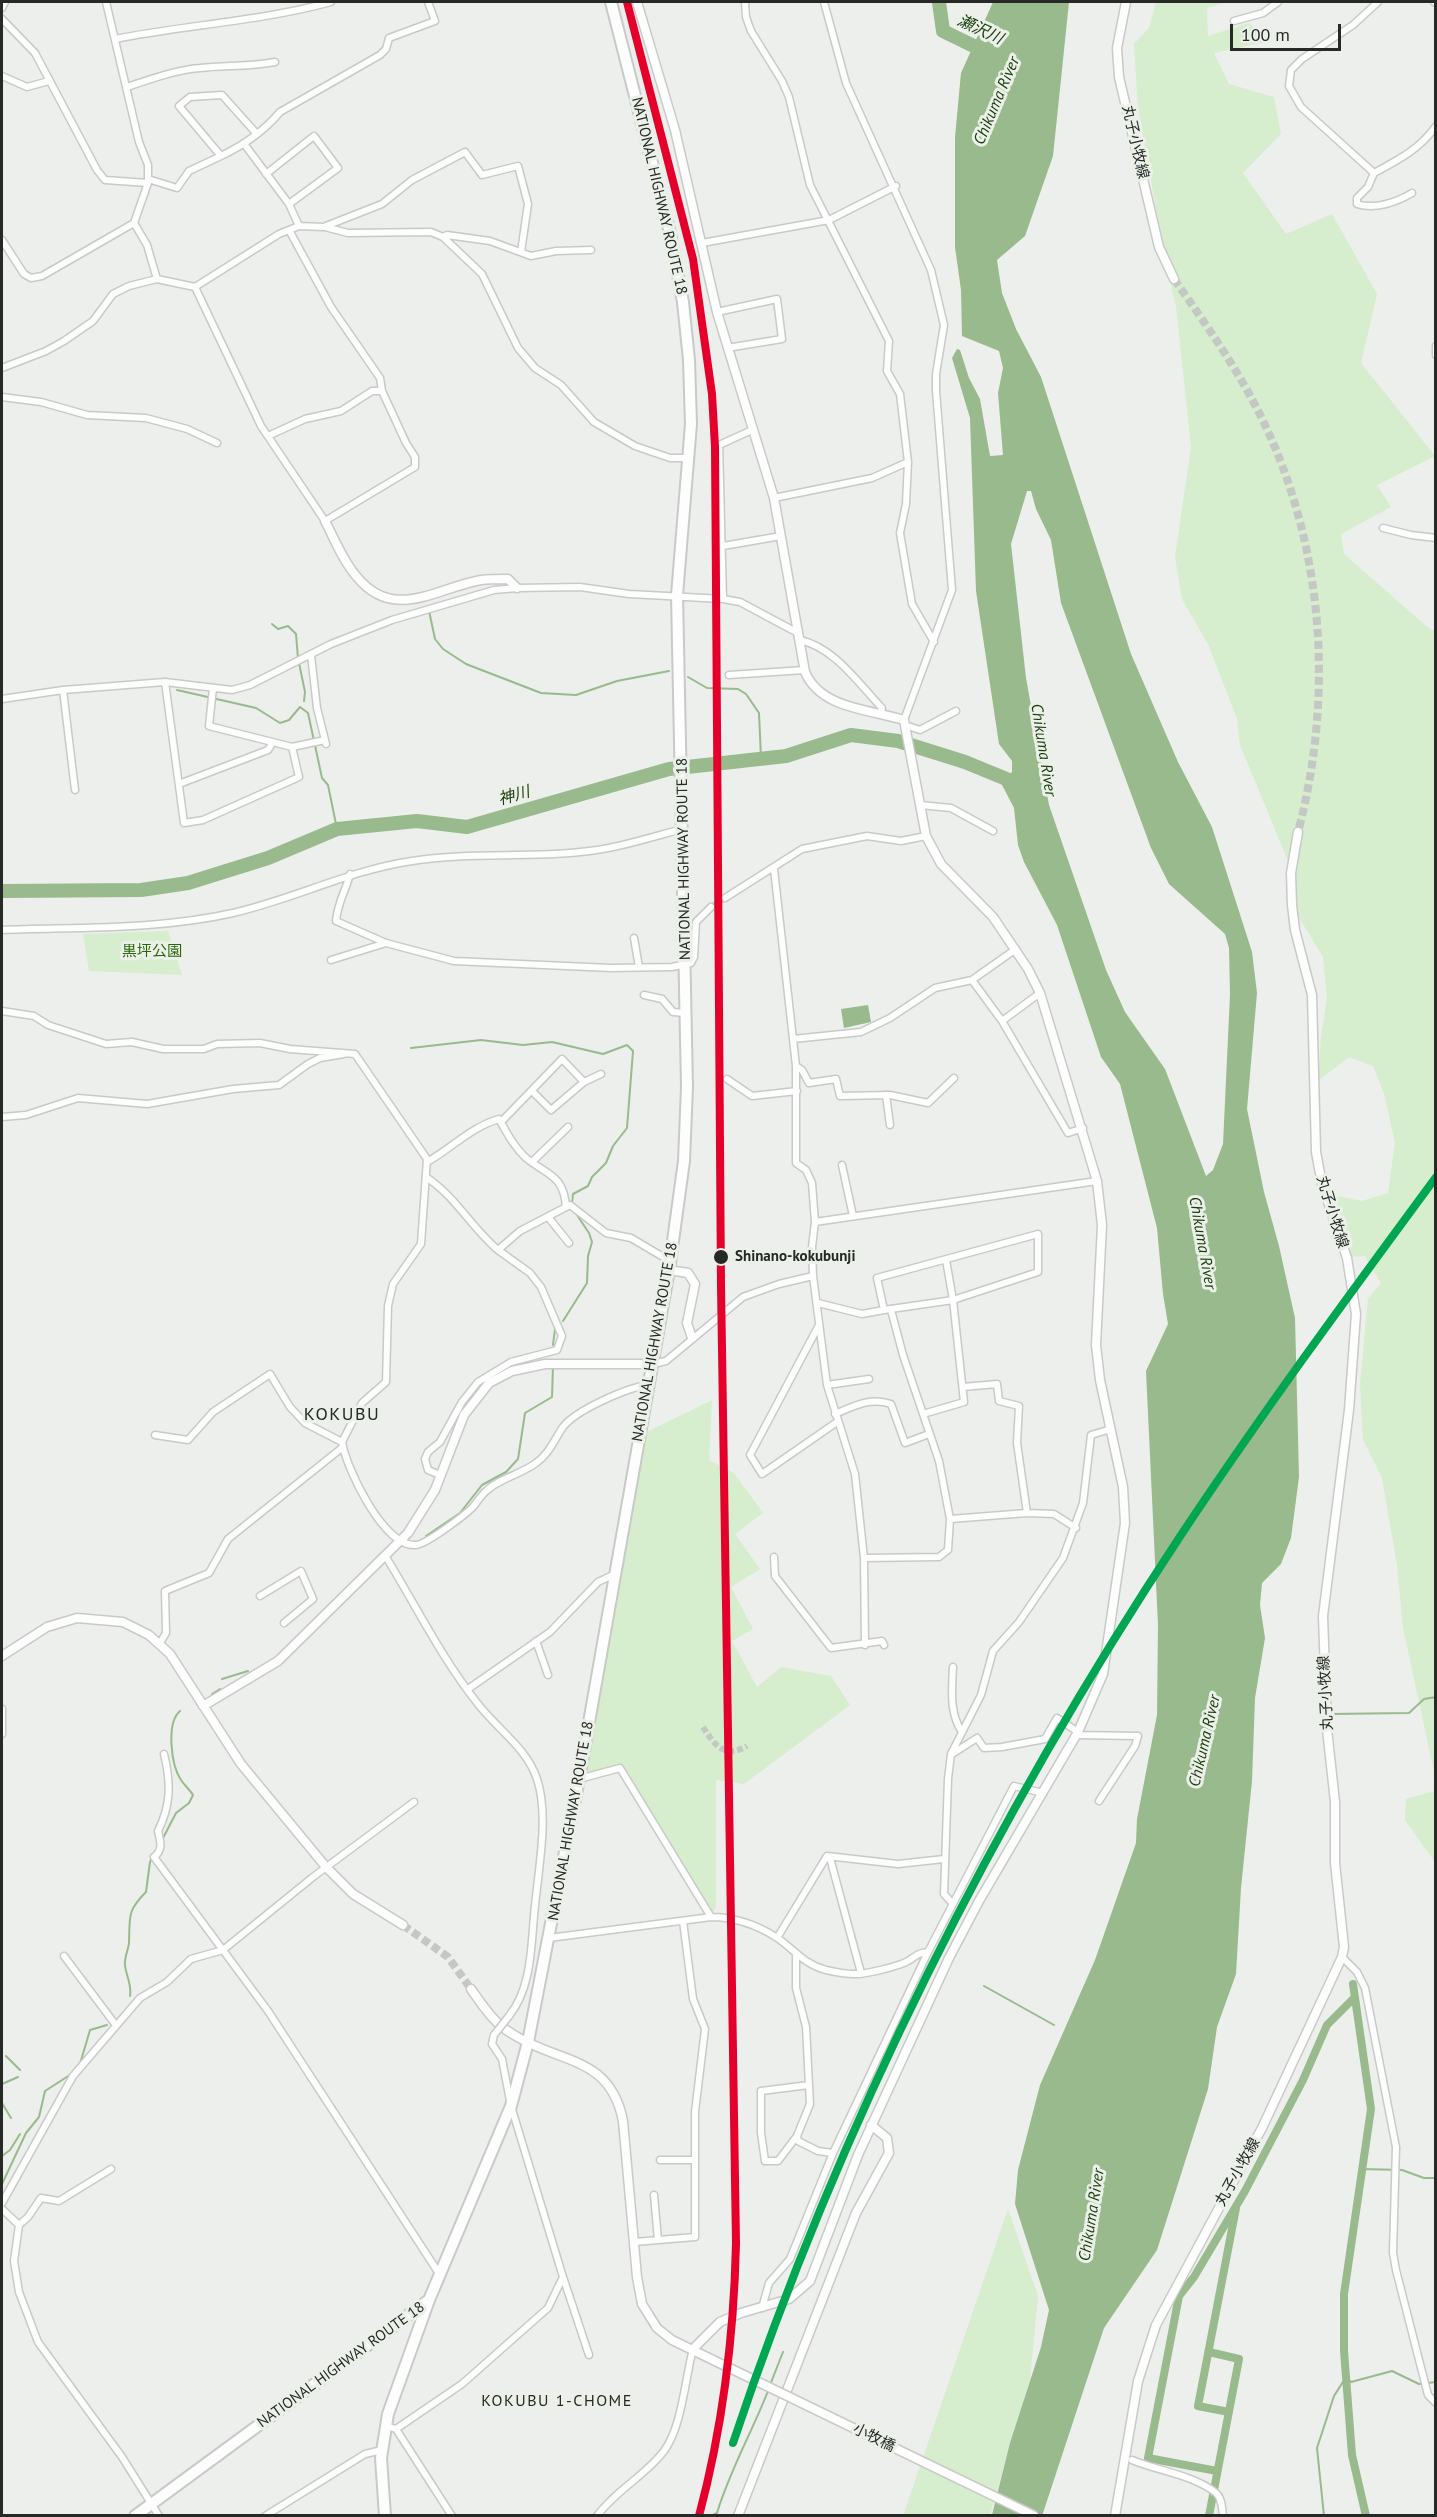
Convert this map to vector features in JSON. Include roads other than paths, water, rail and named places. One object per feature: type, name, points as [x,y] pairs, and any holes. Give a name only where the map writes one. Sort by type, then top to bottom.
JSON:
[{"type":"highway","name":"NATIONAL HIGHWAY ROUTE 18","points":[[135,2516],[429,2300],[511,2106],[528,2042],[549,1938],[670,1265],[684,1161],[687,1087],[677,595],[690,458],[689,360],[678,271],[652,157],[611,2]]},
{"type":"highway","points":[[385,2516],[382,2450],[391,2428],[429,2300]]},
{"type":"street","points":[[2,8],[5,2]]},
{"type":"street","points":[[2,240],[24,274],[31,278],[42,276],[134,223],[148,181],[148,165],[139,142],[106,2]]},
{"type":"street","points":[[115,39],[173,27],[307,8],[331,2]]},
{"type":"street","points":[[2,19],[35,53],[105,180],[148,181],[177,188],[189,171],[245,145],[256,133],[269,125],[280,112],[380,55],[386,49],[389,38],[435,21],[428,2]]},
{"type":"street","points":[[637,2],[675,130],[717,312],[774,498],[799,637],[799,650],[811,686],[836,702],[881,713],[920,730],[956,711]]},
{"type":"street","points":[[745,2],[746,17],[751,31],[782,81],[789,97],[810,185],[889,341],[887,371],[900,394],[908,462],[906,504],[900,533],[912,604],[934,642]]},
{"type":"street","points":[[597,2516],[610,2498],[655,2460],[668,2444],[675,2426],[693,2349],[720,2322],[741,2313],[789,2300],[810,2281],[871,2125],[950,1958],[979,1901],[1077,1734],[1103,1674],[1125,1523],[1123,1487],[1096,1345],[1102,1225],[1097,1181],[1083,1128],[1040,993],[1016,949],[993,916],[941,864],[926,836],[905,723],[952,590],[936,391],[936,374],[944,325],[932,270],[896,186],[846,83],[824,2]]},
{"type":"street","name":"丸子小牧線","points":[[1126,2],[1117,48],[1119,77],[1159,247],[1174,279]]},
{"type":"street","points":[[1234,21],[1263,13],[1278,2]]},
{"type":"street","points":[[1374,173],[1301,107],[1288,86],[1291,70],[1302,59],[1353,25],[1378,2]]},
{"type":"street","points":[[127,87],[156,77],[200,68],[244,67],[275,62]]},
{"type":"street","points":[[2,76],[27,87],[49,81]]},
{"type":"street","points":[[221,156],[179,106],[190,97],[222,95],[256,133]]},
{"type":"street","points":[[1412,193],[1382,205],[1364,207],[1357,204],[1357,198],[1368,187],[1374,173],[1406,156],[1425,141],[1436,126]]},
{"type":"street","points":[[266,174],[314,136],[338,168],[289,204]]},
{"type":"street","points":[[245,145],[289,204],[299,226]]},
{"type":"street","points":[[325,227],[382,204],[412,180],[465,152],[482,175],[518,166],[528,204],[521,252]]},
{"type":"street","points":[[702,243],[829,220],[896,186]]},
{"type":"street","points":[[134,223],[147,245],[157,279]]},
{"type":"street","points":[[2,368],[46,351],[80,331],[93,321],[114,294],[129,286],[157,279],[195,287],[279,234],[299,226],[325,227],[348,233],[431,232],[443,237],[482,274],[518,348],[535,368],[561,385],[594,422],[634,446],[670,458],[690,458]]},
{"type":"street","points":[[289,230],[331,307],[380,378],[382,391],[415,457],[415,467],[325,521]]},
{"type":"street","points":[[443,237],[447,235],[490,241],[531,256],[556,251],[591,250]]},
{"type":"street","points":[[195,287],[239,382],[268,436],[325,521],[357,578],[375,593],[388,598],[414,600],[480,580],[508,579],[517,588]]},
{"type":"street","points":[[717,312],[777,299],[782,339],[727,348]]},
{"type":"street","points":[[1436,346],[1436,355]]},
{"type":"street","points":[[268,436],[305,419],[348,408],[372,391],[382,391]]},
{"type":"street","points":[[2,397],[41,402],[87,415],[146,418],[187,429],[217,443]]},
{"type":"street","points":[[723,599],[719,445],[752,430]]},
{"type":"street","points":[[774,498],[872,477],[908,462]]},
{"type":"street","points":[[1383,528],[1436,538]]},
{"type":"street","points":[[723,546],[781,536]]},
{"type":"street","points":[[2,699],[63,690],[165,682],[232,690],[392,620],[494,590],[580,586],[629,594],[677,595],[695,599],[723,599],[740,602],[834,657],[882,708],[881,713]]},
{"type":"street","points":[[213,688],[209,726],[292,747],[326,742],[317,708],[311,655]]},
{"type":"street","points":[[729,675],[804,670]]},
{"type":"street","points":[[165,682],[184,823],[203,820],[298,777],[292,747]]},
{"type":"street","points":[[63,690],[75,790]]},
{"type":"street","points":[[179,783],[268,750],[273,742]]},
{"type":"street","points":[[920,804],[951,808],[993,831]]},
{"type":"street","points":[[2,930],[156,924],[233,913],[350,874],[443,856],[482,857],[603,850],[682,825]]},
{"type":"street","name":"丸子小牧線","points":[[1115,2516],[1138,2381],[1156,2325],[1262,2128],[1342,1958],[1344,1938],[1335,1863],[1335,1802],[1327,1730],[1323,1608],[1350,1401],[1356,1314],[1347,1258],[1322,1184],[1316,1152],[1311,989],[1295,930],[1292,905],[1291,873],[1299,832]]},
{"type":"street","points":[[725,898],[774,869],[802,849],[867,836],[901,841],[926,836]]},
{"type":"street","points":[[774,869],[796,1066],[796,1163],[806,1170],[812,1183],[815,1222],[812,1247],[813,1276],[827,1385],[855,1474],[864,1558],[865,1645]]},
{"type":"street","points":[[350,874],[345,891],[339,899],[336,921],[386,943],[454,961],[578,968],[686,965],[691,963],[694,957],[696,922],[711,907]]},
{"type":"street","points":[[634,938],[639,967]]},
{"type":"street","points":[[331,960],[386,943]]},
{"type":"street","points":[[793,1039],[861,1032],[890,1017],[935,987],[972,980],[1016,949]]},
{"type":"street","points":[[972,980],[1002,1021],[1068,1133],[1083,1128]]},
{"type":"street","points":[[1002,1021],[1040,993]]},
{"type":"street","points":[[644,995],[662,999],[673,1012],[687,1013]]},
{"type":"street","points":[[2,1011],[34,1017],[48,1025],[106,1044],[132,1042],[155,1049],[204,1049],[217,1044],[260,1043],[290,1049],[355,1054],[427,1162],[421,1244],[393,1284],[388,1306],[386,1382],[362,1403],[342,1445],[228,1539],[209,1573],[165,1591],[166,1633],[160,1643]]},
{"type":"street","points":[[2,1117],[26,1115],[78,1098],[147,1104],[233,1089],[279,1085],[320,1058],[347,1053]]},
{"type":"street","points":[[501,1122],[562,1059],[584,1082]]},
{"type":"street","points":[[796,1066],[802,1070],[809,1083],[837,1079],[840,1096],[886,1095],[928,1103],[954,1078]]},
{"type":"street","points":[[531,1091],[551,1110],[584,1082],[601,1074]]},
{"type":"street","points":[[727,1079],[753,1096],[797,1091]]},
{"type":"street","points":[[886,1095],[890,1125]]},
{"type":"street","points":[[427,1162],[448,1151],[474,1129],[499,1119],[514,1145],[532,1162],[553,1175],[564,1189],[566,1207]]},
{"type":"street","points":[[532,1162],[568,1127]]},
{"type":"street","points":[[842,1165],[853,1216]]},
{"type":"street","points":[[426,1177],[446,1190],[469,1220],[498,1250],[530,1273],[541,1287],[562,1336],[557,1350],[500,1367],[470,1391],[440,1442],[428,1452],[425,1459],[428,1470],[440,1475]]},
{"type":"street","points":[[815,1222],[1097,1181]]},
{"type":"street","points":[[498,1250],[520,1231],[570,1205],[606,1233],[631,1238],[670,1265],[688,1273],[694,1284],[687,1323],[692,1338]]},
{"type":"street","points":[[548,1217],[568,1243]]},
{"type":"street","points":[[818,1302],[862,1314],[888,1310],[953,1300],[1038,1272],[1038,1234],[878,1278],[888,1310],[923,1414],[929,1434],[939,1461],[950,1519],[948,1550],[939,1557],[864,1558]]},
{"type":"street","points":[[923,1414],[964,1402],[953,1300],[946,1260]]},
{"type":"street","points":[[203,1706],[281,1659],[402,1540],[425,1508],[464,1415],[484,1388],[497,1379],[520,1369],[545,1364],[666,1362],[743,1297],[761,1289],[813,1276]]},
{"type":"street","points":[[820,1324],[750,1455],[762,1474],[837,1422]]},
{"type":"street","points":[[155,1435],[188,1440],[213,1412],[270,1374],[305,1424],[342,1445],[360,1491],[386,1528],[410,1544],[421,1543],[473,1508],[495,1483],[537,1463],[545,1456],[562,1428],[575,1416],[629,1390],[649,1385]]},
{"type":"street","points":[[827,1385],[869,1379]]},
{"type":"street","points":[[963,1387],[997,1384],[999,1401],[1019,1406],[1017,1443],[1027,1513]]},
{"type":"street","points":[[835,1414],[863,1402],[881,1401],[891,1404],[905,1443],[929,1434]]},
{"type":"street","points":[[953,1904],[944,1894],[951,1754],[981,1695],[993,1650],[1019,1622],[1063,1558],[1076,1528],[1083,1503],[1092,1435],[1111,1429]]},
{"type":"street","points":[[950,1519],[1027,1513],[1054,1514],[1076,1528]]},
{"type":"street","points":[[386,1557],[468,1689],[489,1717],[511,1738],[537,1779],[542,1815],[529,1968],[519,2005],[494,2035],[492,2044],[502,2059],[511,2106],[562,2277],[589,2355]]},
{"type":"street","points":[[774,1557],[775,1576],[831,1648],[882,1641],[884,1645]]},
{"type":"street","points":[[260,1596],[301,1571],[313,1599],[284,1623]]},
{"type":"street","points":[[468,1689],[559,1623],[598,1582],[615,1574]]},
{"type":"street","points":[[2,1656],[47,1627],[77,1617],[123,1622],[160,1643],[178,1665],[247,1772],[326,1867],[353,1894],[403,1925]]},
{"type":"street","points":[[536,1641],[548,1675]]},
{"type":"street","points":[[953,1667],[952,1700],[956,1723],[962,1732]]},
{"type":"street","points":[[2,1709],[2,1734]]},
{"type":"street","points":[[951,1754],[976,1738],[984,1748],[1045,1739],[1057,1718],[1077,1734],[1138,1736],[1135,1746],[1099,1801]]},
{"type":"street","points":[[164,1754],[169,1778],[169,1810],[158,1831],[160,1852],[154,1857],[268,2011],[441,2276]]},
{"type":"street","points":[[579,1779],[620,1768],[711,1917]]},
{"type":"street","points":[[762,2308],[769,2283],[790,2259],[833,2153],[928,1952],[1014,1786],[1042,1792]]},
{"type":"street","points":[[2,2203],[73,2076],[115,2024],[140,1998],[166,1982],[191,1959],[223,1950],[326,1867],[414,1802]]},
{"type":"street","points":[[777,1938],[827,1856],[898,1864],[944,1859]]},
{"type":"street","points":[[830,1858],[861,1973]]},
{"type":"street","points":[[549,1938],[711,1917],[740,1919],[777,1938],[796,1956],[823,1969],[857,1975],[907,1962],[918,1953],[928,1952]]},
{"type":"street","points":[[634,2242],[695,2237],[695,2112],[705,2029],[693,1999],[683,1921]]},
{"type":"street","points":[[64,1956],[115,2024]]},
{"type":"street","points":[[796,1956],[796,1988],[806,2027],[810,2104],[797,2136],[778,2161],[765,2161],[761,2133],[761,2091],[809,2085]]},
{"type":"street","points":[[1342,1958],[1357,1972],[1365,1988],[1396,2147],[1393,2253],[1428,2395],[1436,2403]]},
{"type":"street","name":"小牧橋","points":[[471,1989],[501,2026],[528,2042],[591,2069],[610,2086],[619,2102],[642,2304],[657,2328],[672,2340],[1035,2516]]},
{"type":"street","points":[[738,2516],[856,2213],[889,2153],[887,2138],[871,2125]]},
{"type":"street","points":[[797,2136],[798,2141],[818,2151],[833,2153]]},
{"type":"street","points":[[660,2160],[695,2160]]},
{"type":"street","points":[[111,2169],[59,2200],[41,2198],[19,2225],[14,2261],[15,2271],[25,2312],[38,2342],[122,2457],[159,2516]]},
{"type":"street","points":[[654,2196],[658,2240]]},
{"type":"street","points":[[2,2209],[19,2225]]},
{"type":"street","points":[[452,2516],[391,2428],[462,2384],[548,2308],[562,2277]]},
{"type":"street","points":[[265,2516],[365,2454],[382,2450]]},
{"type":"street","points":[[1132,2460],[1194,2482],[1213,2492],[1220,2501],[1223,2516]]},
{"type":"water","name":"Chikuma River","points":[[993,2],[1069,2],[1053,156],[1025,236],[997,260],[1002,293],[1016,329],[1041,377],[1131,654],[1178,762],[1212,827],[1252,952],[1257,993],[1247,1109],[1264,1192],[1295,1318],[1299,1477],[1291,1538],[1281,1564],[1262,1583],[1260,1605],[1265,1638],[1255,1698],[1252,1781],[1241,1888],[1236,1974],[1217,2027],[1208,2089],[1157,2250],[1104,2328],[1042,2516],[992,2515],[1010,2443],[1041,2347],[1049,2310],[1015,2204],[1018,2170],[1040,2085],[1095,1960],[1136,1843],[1137,1819],[1157,1715],[1158,1625],[1146,1371],[1168,1324],[1157,1228],[1120,1084],[1101,1057],[1057,925],[1024,862],[1018,845],[1014,808],[1001,783],[1012,772],[1012,761],[999,744],[976,591],[970,418],[952,358],[957,349],[960,350],[969,378],[980,399],[990,456],[1003,455],[998,393],[1003,368],[999,351],[962,336],[961,290],[955,247],[955,137],[961,73]],"holes":[[[1027,491],[1031,491],[1036,509],[1051,540],[1061,603],[1151,848],[1169,884],[1225,934],[1229,948],[1230,995],[1223,1144],[1213,1170],[1206,1176],[1165,1069],[1125,1012],[1106,970],[1049,805],[1026,678],[1011,544]]]},
{"type":"water","points":[[868,1005],[871,1022],[844,1028],[841,1009]]},
{"type":"waterway","name":"瀬沢川","points":[[939,2],[943,31],[990,54]]},
{"type":"waterway","points":[[428,606],[435,639],[443,649],[466,664],[541,693],[576,695],[617,681],[669,671]]},
{"type":"waterway","points":[[272,624],[278,629],[288,626],[296,634],[298,658]]},
{"type":"waterway","points":[[299,663],[305,692],[304,701]]},
{"type":"waterway","points":[[688,677],[707,688],[738,689],[746,694],[759,713],[761,758]]},
{"type":"waterway","points":[[177,690],[256,708],[280,723],[289,720],[300,707],[308,713],[322,778],[328,785],[337,829]]},
{"type":"waterway","name":"神川","points":[[2,891],[141,890],[188,883],[268,858],[337,829],[417,821],[467,827],[669,769],[786,756],[851,735],[898,741],[965,762],[1021,785]]},
{"type":"waterway","points":[[411,1048],[481,1040],[523,1045],[552,1042],[603,1054],[627,1045],[633,1051],[627,1128],[613,1146],[606,1163],[592,1177],[588,1186],[573,1194],[572,1204]]},
{"type":"waterway","points":[[563,1321],[587,1283],[588,1256],[592,1242],[589,1233],[575,1212]]},
{"type":"waterway","points":[[553,1345],[555,1329]]},
{"type":"waterway","points":[[426,1536],[460,1513],[482,1485],[506,1472],[518,1459],[525,1413],[552,1397],[553,1366]]},
{"type":"waterway","points":[[222,1679],[248,1671]]},
{"type":"waterway","points":[[212,1694],[220,1689]]},
{"type":"waterway","points":[[1330,1714],[1409,1713],[1424,1699],[1436,1697]]},
{"type":"waterway","points":[[162,1840],[176,1813],[189,1803],[193,1795],[181,1780],[173,1755],[173,1725],[180,1711]]},
{"type":"waterway","points":[[130,1996],[125,1962],[129,1945],[131,1914],[135,1904],[146,1892],[150,1862],[159,1845]]},
{"type":"waterway","points":[[1353,1984],[1371,2109],[1344,2294],[1344,2351],[1352,2455],[1366,2516]]},
{"type":"waterway","points":[[984,1986],[1054,2025]]},
{"type":"waterway","points":[[1217,2471],[1148,2458],[1179,2296],[1194,2277],[1245,2191],[1303,2080],[1327,2025],[1354,1998]]},
{"type":"waterway","points":[[80,2064],[90,2030],[107,2025]]},
{"type":"waterway","points":[[6,2056],[20,2070]]},
{"type":"waterway","points":[[2,2184],[26,2133],[39,2117],[45,2091],[73,2073]]},
{"type":"waterway","points":[[2,2084],[18,2077]]},
{"type":"waterway","points":[[2,2103],[11,2118]]},
{"type":"waterway","points":[[2,2156],[10,2150],[20,2134]]},
{"type":"waterway","points":[[1361,2169],[1402,2170],[1424,2178],[1436,2178]]},
{"type":"waterway","points":[[1229,2412],[1198,2406],[1236,2208]]},
{"type":"waterway","points":[[2,2219],[2,2226]]},
{"type":"waterway","points":[[770,2385],[783,2352]]},
{"type":"waterway","points":[[1209,2352],[1239,2359],[1209,2516]]},
{"type":"waterway","points":[[1324,2516],[1317,2448],[1334,2396],[1346,2377],[1351,2382],[1392,2371],[1419,2384],[1436,2382]]},
{"type":"waterway","points":[[711,2516],[717,2513],[728,2482],[768,2391]]},
{"type":"tunnel","points":[[1174,279],[1225,354],[1253,401],[1277,451],[1295,504],[1308,557],[1316,612],[1319,667],[1317,723],[1310,778],[1298,832]]},
{"type":"tunnel","points":[[711,907],[725,898]]},
{"type":"tunnel","points":[[703,1727],[716,1745],[727,1751],[739,1750],[747,1746]]},
{"type":"tunnel","points":[[403,1925],[448,1957],[471,1989]]},
{"type":"place","name":"Shinano-kokubunji","points":[[721,1257]]},
{"type":"district","name":"KOKUBU","points":[[342,1415]]},
{"type":"district","name":"KOKUBU 1-CHOME","points":[[557,2401]]},
{"type":"park label","name":"黒坪公園","points":[[152,952]]}]
